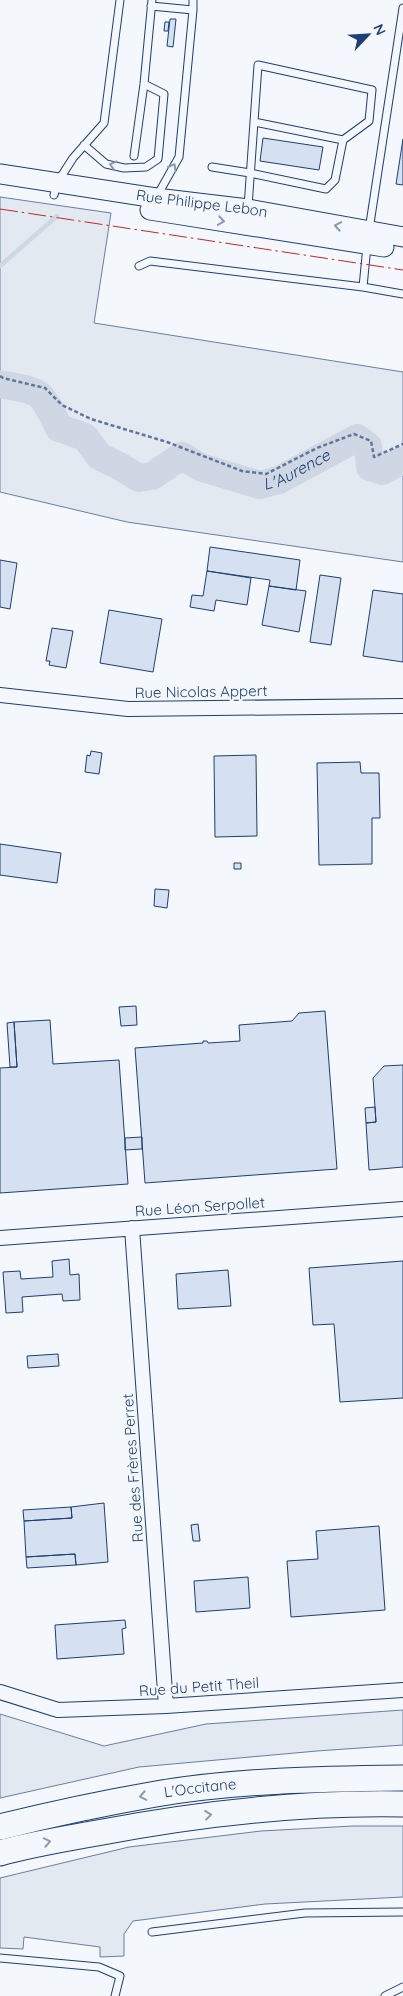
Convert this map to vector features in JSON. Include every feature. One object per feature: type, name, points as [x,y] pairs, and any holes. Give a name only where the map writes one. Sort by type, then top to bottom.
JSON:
[{"type":"highway","points":[[243,1784],[372,1764],[403,1762]]},
{"type":"highway","name":"L'Occitane","points":[[0,1827],[56,1813],[158,1794],[243,1784],[333,1779],[403,1778]]},
{"type":"highway","name":"L'Occitane","points":[[0,1853],[152,1822],[269,1809],[403,1804]]},
{"type":"highway","points":[[269,1809],[403,1815]]},
{"type":"street","name":"Rue Philippe Lebon","points":[[0,174],[55,189],[247,217],[368,238],[403,249]]},
{"type":"street","name":"Rue Philippe Lebon","points":[[0,187],[55,189]]},
{"type":"street","name":"Rue Philippe Lebon","points":[[368,238],[403,236]]},
{"type":"street","name":"Rue Nicolas Appert","points":[[0,695],[128,710],[403,706]]},
{"type":"street","name":"Rue Léon Serpollet","points":[[0,1238],[403,1209]]},
{"type":"street","name":"Rue des Frères Perret","points":[[132,1228],[166,1706]]},
{"type":"street","name":"Rue du Petit Theil","points":[[0,1692],[58,1710],[166,1706],[403,1690]]},
{"type":"lane","points":[[55,189],[73,158],[104,124],[120,0]]},
{"type":"lane","points":[[152,204],[179,157],[193,0]]},
{"type":"lane","points":[[134,156],[144,84],[151,3],[193,10]]},
{"type":"lane","points":[[363,287],[368,238],[403,8]]},
{"type":"lane","points":[[212,167],[250,172],[326,189],[335,180],[343,140],[369,121],[372,90],[258,65],[250,172],[247,217]]},
{"type":"lane","points":[[84,145],[106,164],[124,168],[146,167],[158,159],[164,94],[144,84]]},
{"type":"lane","points":[[254,122],[343,140]]},
{"type":"lane","points":[[139,266],[150,262],[363,287],[403,294]]},
{"type":"lane","points":[[152,1932],[305,1913],[403,1912]]},
{"type":"lane","points":[[0,1958],[99,1967],[120,1976],[115,1996]]},
{"type":"lane","points":[[385,1996],[403,1987]]},
{"type":"path","points":[[0,376],[45,388],[62,405],[91,419],[167,442],[242,471],[266,474],[317,448],[354,434],[371,441],[374,457],[403,444]]},
{"type":"shaded area","points":[[0,197],[111,213],[94,323],[403,372],[403,562],[127,522],[0,492]]},
{"type":"shaded area","points":[[403,1710],[403,1745],[139,1767],[0,1798],[0,1714],[104,1746],[206,1724]]},
{"type":"shaded area","points":[[353,1826],[403,1826],[403,1897],[265,1904],[133,1921],[124,1934],[124,1956],[100,1957],[100,1947],[24,1937],[23,1949],[0,1948],[0,1878],[129,1847],[261,1831]]},
{"type":"building","points":[[170,19],[176,19],[173,47],[167,46]]},
{"type":"building","points":[[165,22],[169,22],[168,31],[164,31]]},
{"type":"building","points":[[263,138],[323,147],[319,170],[260,161]]},
{"type":"building","points":[[403,139],[403,185],[396,184]]},
{"type":"building","points":[[210,547],[300,560],[296,590],[269,586],[270,580],[207,571]]},
{"type":"building","points":[[0,560],[17,563],[10,609],[0,607]]},
{"type":"building","points":[[207,571],[251,578],[247,605],[216,600],[214,611],[190,607],[192,595],[203,596]]},
{"type":"building","points":[[320,575],[341,578],[331,645],[310,642]]},
{"type":"building","points":[[269,586],[306,591],[299,632],[262,625]]},
{"type":"building","points":[[373,590],[403,594],[403,662],[363,656]]},
{"type":"building","points":[[109,610],[162,619],[153,672],[100,663]]},
{"type":"building","points":[[52,628],[73,631],[66,668],[49,665],[50,661],[46,661]]},
{"type":"building","points":[[91,751],[102,753],[99,774],[85,772],[87,755],[90,756]]},
{"type":"building","points":[[256,755],[257,836],[215,837],[214,756]]},
{"type":"building","points":[[360,762],[361,773],[379,773],[380,818],[372,818],[372,864],[319,865],[317,763]]},
{"type":"building","points":[[0,844],[61,853],[57,883],[0,875]]},
{"type":"building","points":[[234,863],[241,863],[241,869],[234,869]]},
{"type":"building","points":[[155,889],[169,890],[167,908],[154,906]]},
{"type":"building","points":[[136,1006],[137,1025],[121,1026],[119,1007]]},
{"type":"building","points":[[325,1011],[337,1169],[145,1183],[135,1048],[203,1043],[203,1041],[208,1043],[240,1041],[239,1025],[292,1021],[299,1013]]},
{"type":"building","points":[[50,1020],[53,1064],[119,1060],[128,1184],[0,1193],[0,1068],[17,1067],[14,1022]]},
{"type":"building","points":[[14,1022],[17,1067],[10,1067],[7,1023]]},
{"type":"building","points":[[403,1065],[403,1167],[369,1170],[366,1123],[376,1122],[373,1078],[384,1066]]},
{"type":"building","points":[[375,1107],[376,1122],[366,1123],[365,1108]]},
{"type":"building","points":[[142,1137],[142,1149],[125,1150],[125,1138]]},
{"type":"building","points":[[69,1259],[70,1275],[79,1274],[80,1300],[63,1301],[62,1294],[22,1297],[23,1312],[6,1313],[3,1272],[20,1271],[21,1279],[53,1277],[52,1261]]},
{"type":"building","points":[[403,1261],[403,1398],[340,1402],[334,1324],[313,1325],[309,1268]]},
{"type":"building","points":[[228,1270],[231,1306],[178,1309],[176,1274]]},
{"type":"building","points":[[58,1354],[59,1366],[28,1368],[27,1356]]},
{"type":"building","points":[[104,1503],[108,1562],[76,1565],[75,1554],[26,1557],[24,1521],[72,1518],[71,1507]]},
{"type":"building","points":[[71,1507],[72,1518],[24,1521],[23,1510]]},
{"type":"building","points":[[198,1524],[200,1541],[193,1541],[191,1525]]},
{"type":"building","points":[[379,1526],[385,1610],[291,1617],[287,1561],[318,1559],[316,1531]]},
{"type":"building","points":[[75,1554],[76,1565],[27,1568],[26,1557]]},
{"type":"building","points":[[248,1577],[250,1608],[196,1612],[194,1581]]},
{"type":"building","points":[[125,1620],[126,1628],[122,1629],[124,1654],[57,1659],[55,1625]]},
{"type":"waterway","points":[[0,266],[57,216]]},
{"type":"waterway","name":"L'Aurence","points":[[0,384],[38,394],[48,406],[59,428],[85,437],[99,456],[139,478],[152,476],[182,456],[200,467],[260,485],[279,480],[357,438],[368,446],[370,467],[382,471],[403,460]]},
{"type":"power","points":[[0,209],[403,270]]}]
